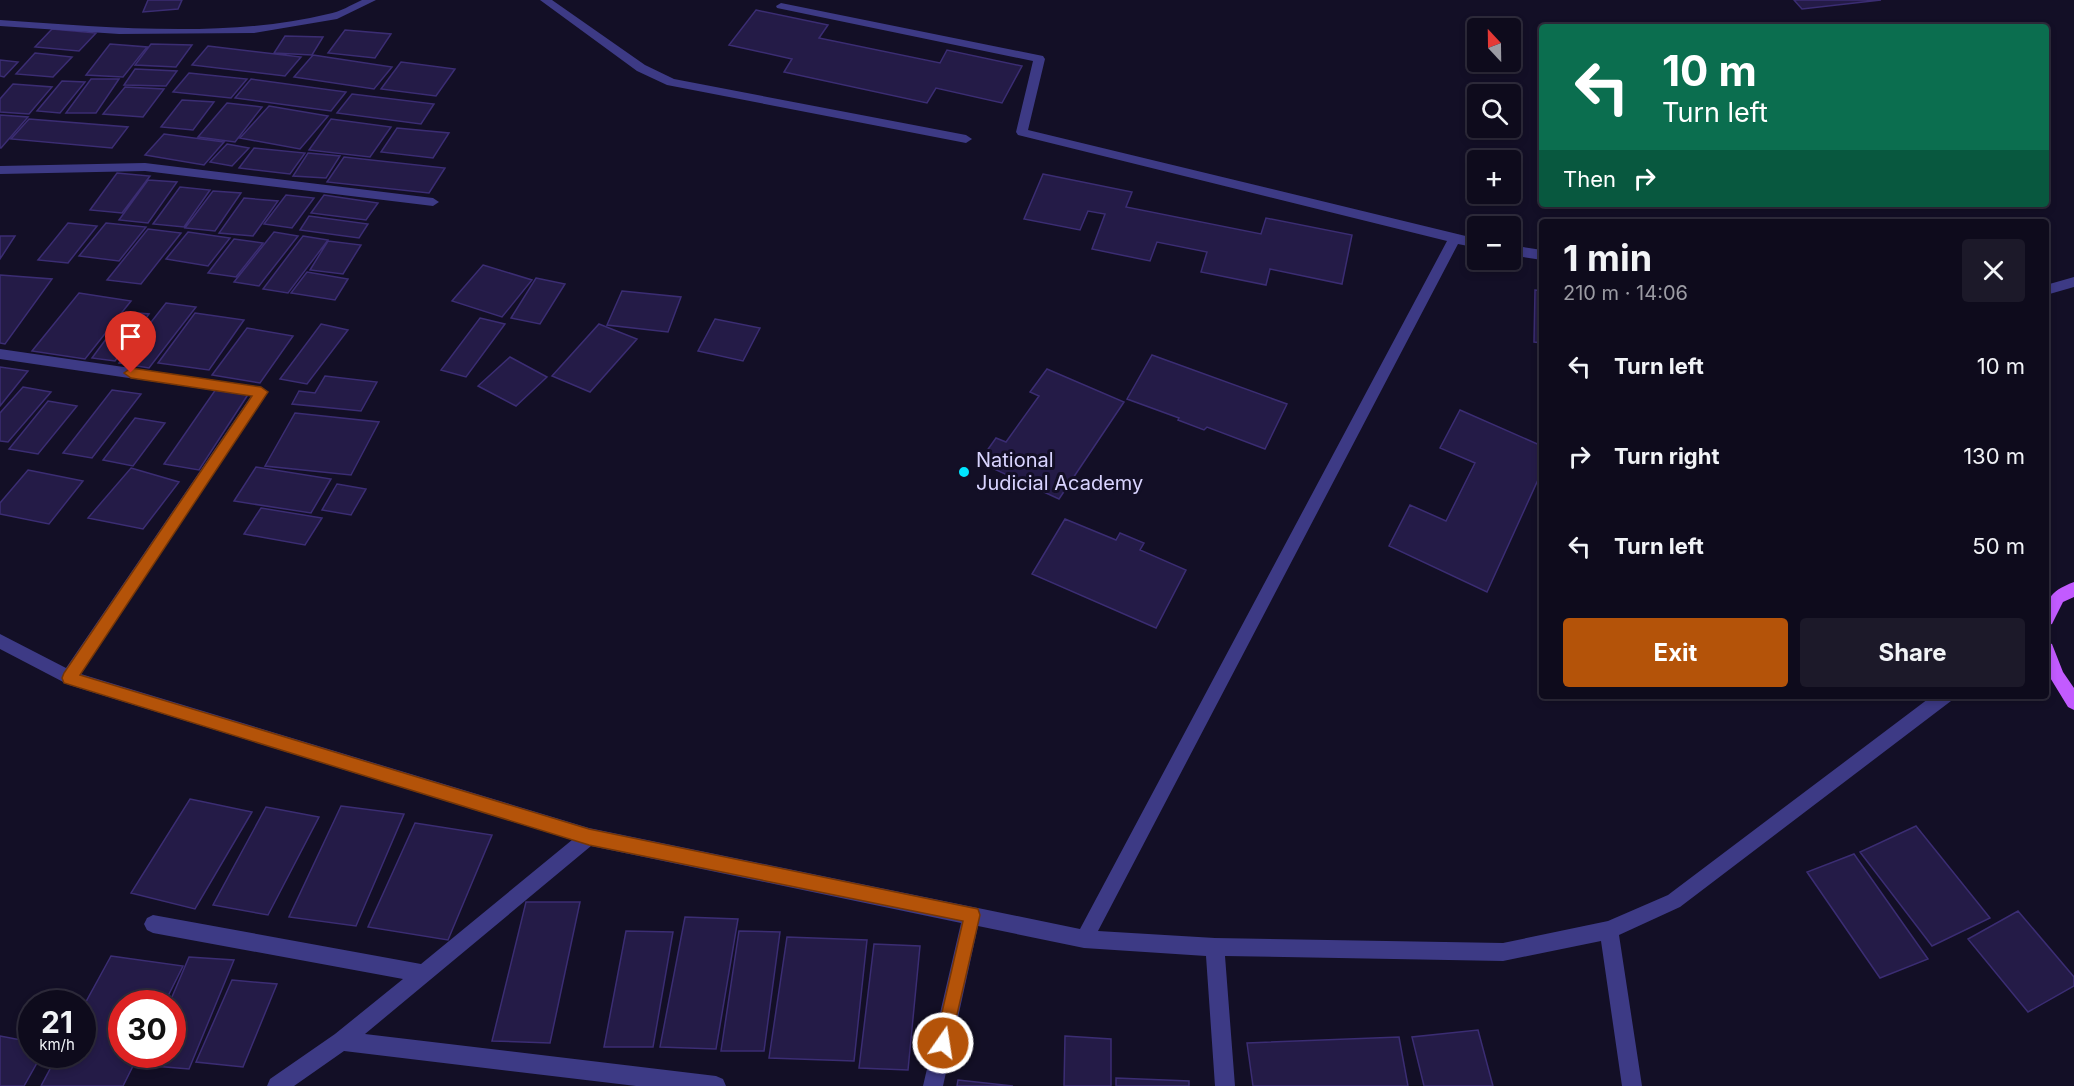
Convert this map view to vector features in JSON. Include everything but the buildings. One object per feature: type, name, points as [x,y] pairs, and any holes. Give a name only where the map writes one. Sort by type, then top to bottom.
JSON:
[{"type":"main road","points":[[2049,614],[2058,597],[2074,589]]},
{"type":"main road","points":[[2049,658],[2056,676],[2074,702]]},
{"type":"street","points":[[0,23],[119,31],[254,30],[333,17],[371,0]]},
{"type":"street","points":[[545,0],[641,68],[670,82],[966,139]]},
{"type":"street","points":[[781,6],[1040,59],[1022,132],[1467,242]]},
{"type":"street","points":[[0,170],[145,167],[433,202]]},
{"type":"street","points":[[1084,939],[1454,239]]},
{"type":"street","points":[[1521,252],[1539,255]]},
{"type":"street","points":[[2049,289],[2074,282]]},
{"type":"street","points":[[0,354],[261,392],[69,678]]},
{"type":"street","points":[[0,641],[69,678],[589,837],[1084,939],[1215,947],[1503,952],[1609,930],[1674,901],[1941,699]]},
{"type":"street","points":[[277,1086],[342,1041],[589,837]]},
{"type":"street","points":[[933,1086],[972,915]]},
{"type":"street","points":[[153,924],[422,973]]},
{"type":"street","points":[[1609,930],[1632,1086]]},
{"type":"street","points":[[1215,947],[1225,1086]]},
{"type":"street","points":[[342,1041],[716,1086]]},
{"type":"place","name":"National Judicial Academy","points":[[964,472]]},
{"type":"route","points":[[131,373],[261,392],[69,678],[589,837],[972,915],[943,1043]]}]
